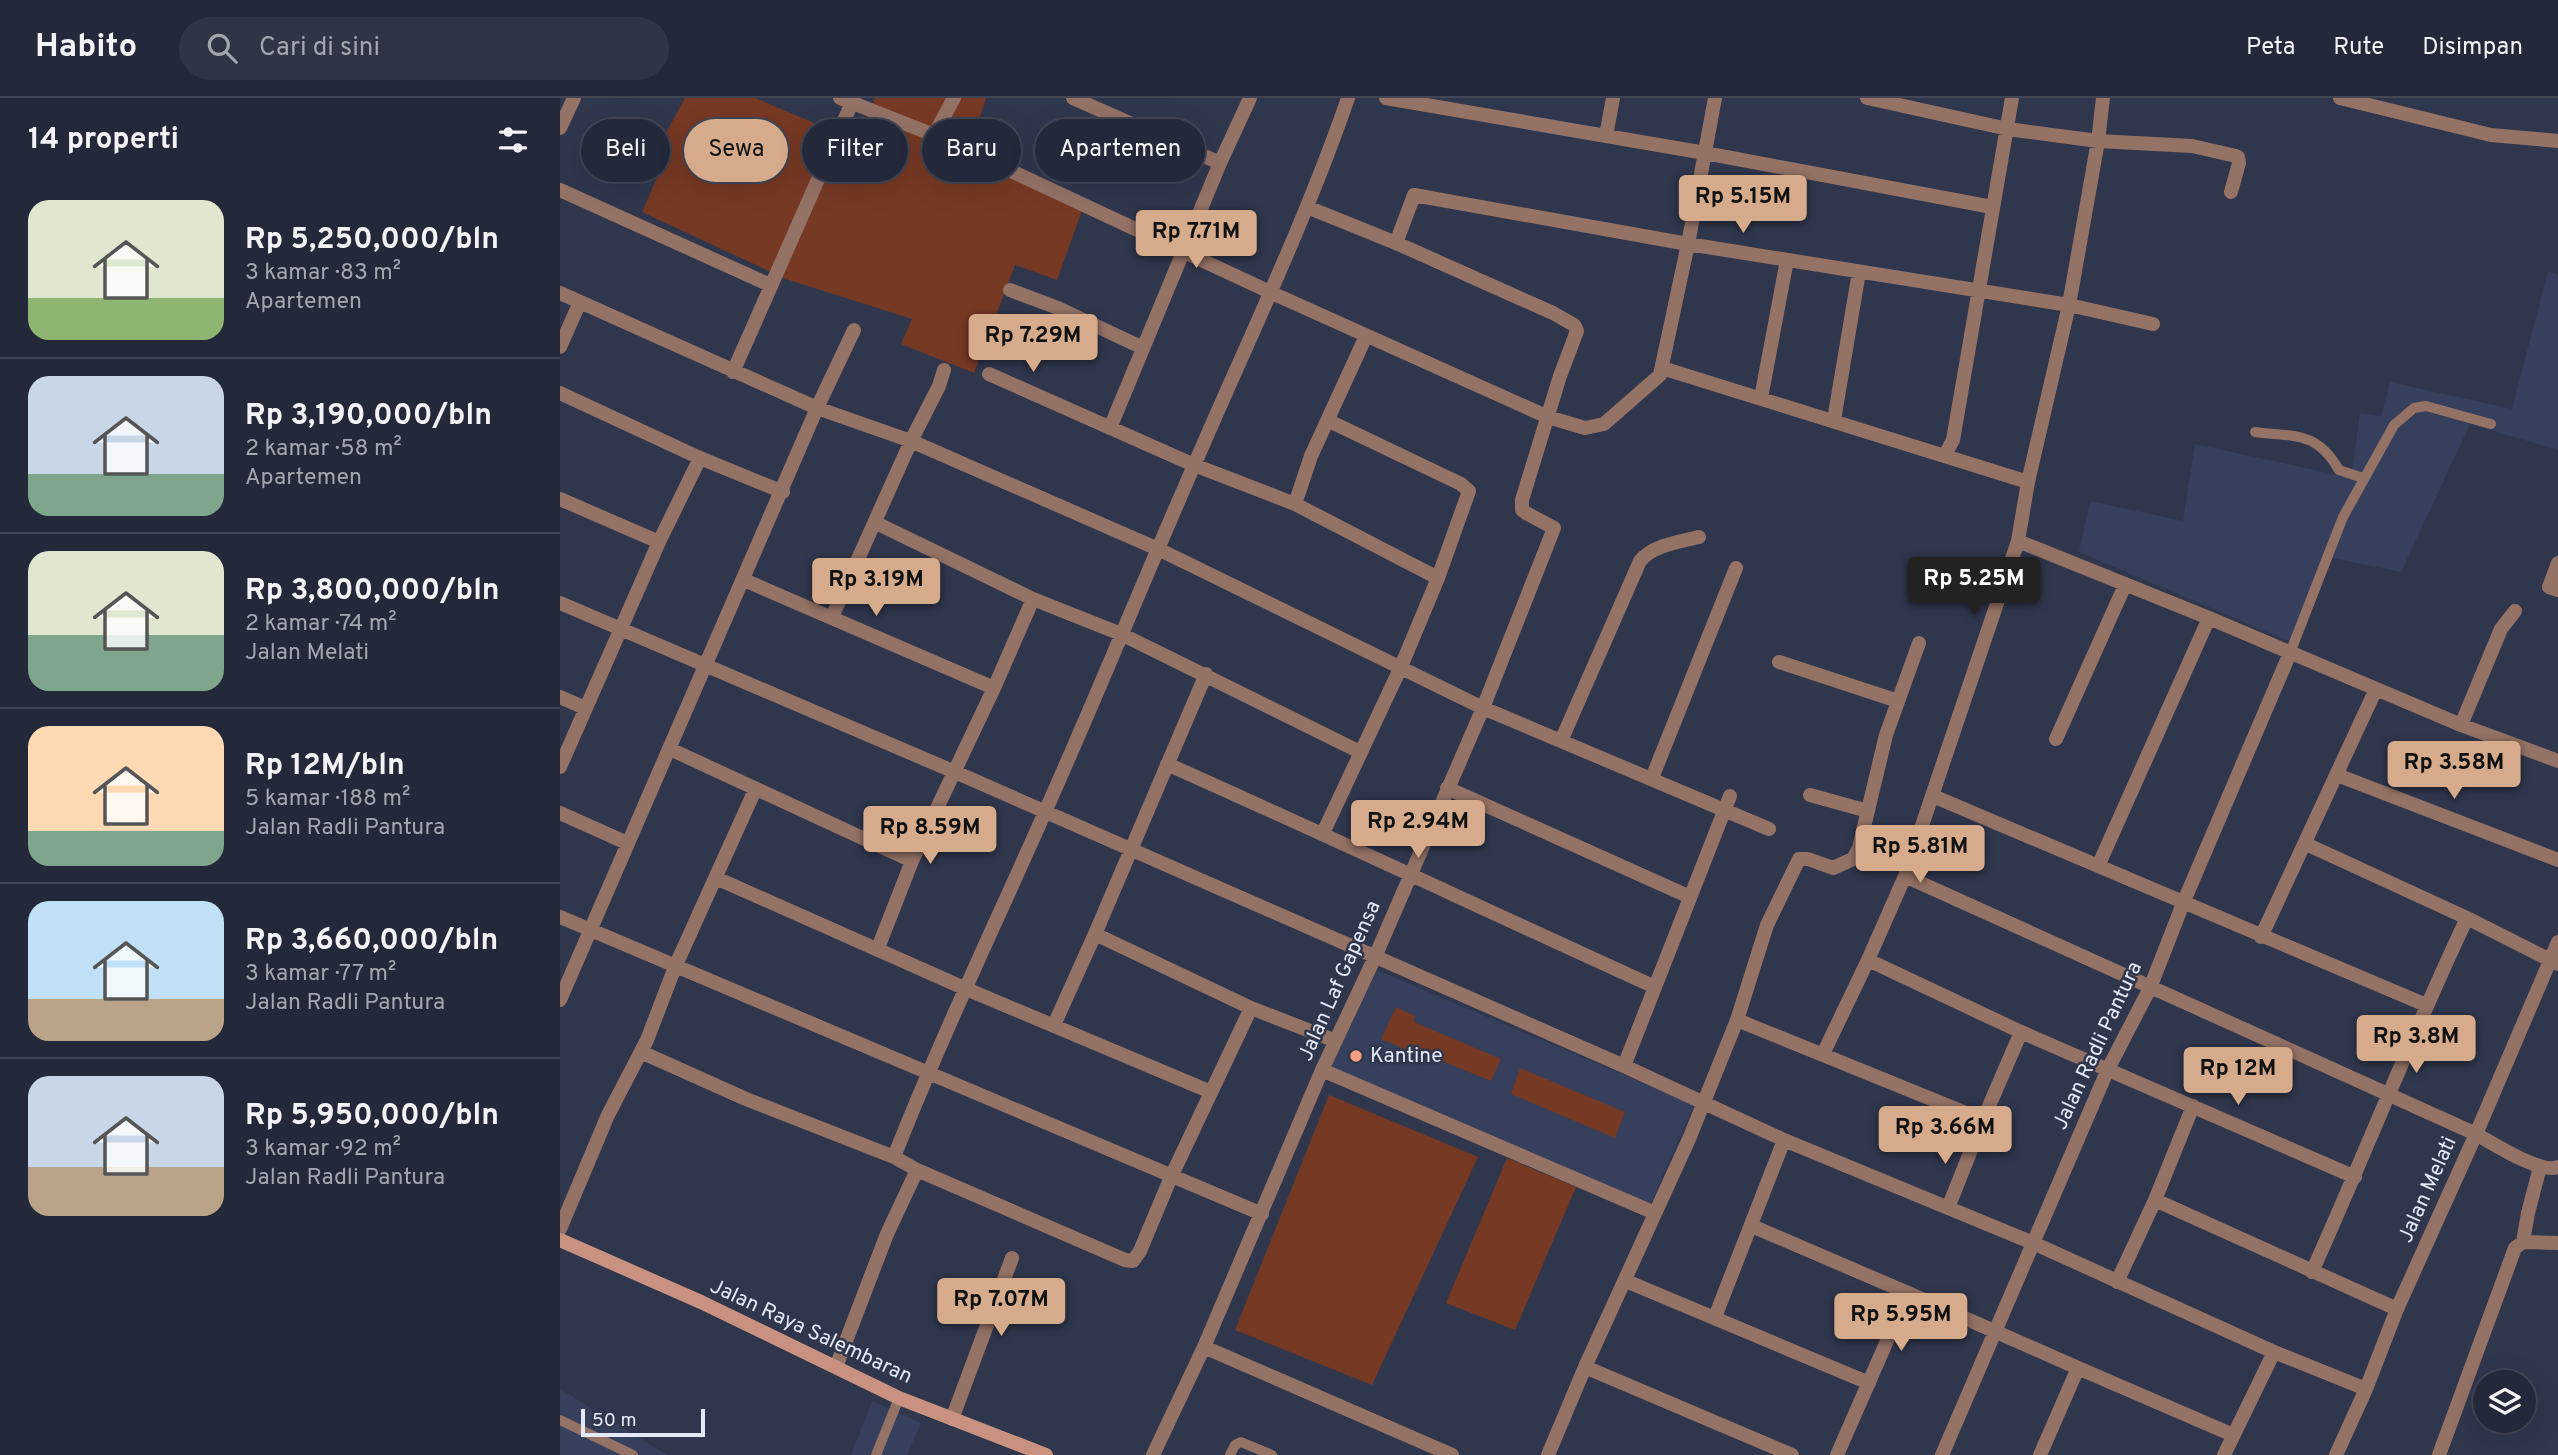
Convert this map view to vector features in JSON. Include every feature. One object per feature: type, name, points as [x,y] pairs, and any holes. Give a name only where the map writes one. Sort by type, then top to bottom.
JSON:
[{"type":"main road","name":"Jalan Raya Salembaran","points":[[560,1240],[701,1302],[899,1398],[1046,1455]]},
{"type":"street","points":[[560,128],[574,98]]},
{"type":"street","points":[[943,119],[954,98]]},
{"type":"street","points":[[1073,98],[1220,163]]},
{"type":"street","points":[[1110,428],[1220,163],[1250,98]]},
{"type":"street","points":[[894,1157],[964,988],[1045,812],[1194,465],[1272,293],[1349,98]]},
{"type":"street","points":[[1386,98],[1705,153],[1992,207]]},
{"type":"street","points":[[1606,136],[1613,98]]},
{"type":"street","points":[[1021,175],[1366,336],[1548,417],[1585,428],[1604,424],[1660,375],[1715,98]]},
{"type":"street","points":[[1867,98],[2008,129],[2098,141],[2192,146],[2236,156],[2239,163],[2231,192]]},
{"type":"street","points":[[1945,455],[1953,440],[2012,98]]},
{"type":"street","points":[[1823,1054],[1905,876],[2018,541],[2028,482],[2069,305],[2103,98]]},
{"type":"street","points":[[2340,98],[2368,101],[2491,135],[2558,141]]},
{"type":"street","points":[[733,372],[849,100],[922,130]]},
{"type":"street","points":[[560,190],[770,285]]},
{"type":"street","points":[[1396,243],[1413,195],[1688,244],[2069,305],[2153,324]]},
{"type":"street","points":[[1307,207],[1396,243],[1553,313],[1574,325],[1577,331],[1548,417]]},
{"type":"street","points":[[1761,398],[1787,260]]},
{"type":"street","points":[[1833,420],[1859,272]]},
{"type":"street","points":[[1010,290],[1067,312],[1143,348]]},
{"type":"street","points":[[560,293],[817,408],[911,441],[1158,549],[1483,708],[1652,778],[1727,803],[1769,829]]},
{"type":"street","points":[[560,347],[580,302]]},
{"type":"street","points":[[560,1000],[783,492],[817,408],[854,330]]},
{"type":"street","points":[[1295,504],[1311,456],[1366,336]]},
{"type":"street","points":[[1662,368],[2028,482]]},
{"type":"street","points":[[832,617],[944,370]]},
{"type":"street","points":[[989,374],[1194,465],[1295,504],[1438,578]]},
{"type":"street","points":[[560,393],[700,458],[783,492]]},
{"type":"street","name":"Jalan Laf Gapensa","points":[[1153,1455],[1204,1347],[1322,1070],[1375,957],[1483,708],[1553,531],[1552,525],[1526,513],[1521,507],[1548,417]]},
{"type":"street","points":[[1323,833],[1400,669],[1438,578],[1469,491],[1461,484],[1329,421]]},
{"type":"street","points":[[560,767],[659,542],[700,458]]},
{"type":"street","points":[[560,499],[659,542]]},
{"type":"street","points":[[876,523],[1032,599],[1121,634],[1206,674],[1360,752]]},
{"type":"street","points":[[1561,741],[1640,561],[1661,547],[1699,537]]},
{"type":"street","points":[[2018,541],[2209,618],[2461,725],[2558,761]]},
{"type":"street","points":[[2558,563],[2549,587],[2558,590]]},
{"type":"street","points":[[1652,778],[1736,568]]},
{"type":"street","points":[[744,580],[995,688]]},
{"type":"street","points":[[2056,740],[2125,585]]},
{"type":"street","points":[[878,948],[912,861],[995,688],[1032,599]]},
{"type":"street","points":[[560,603],[956,772],[1624,1066],[1784,1140],[2033,1243],[2274,1352],[2366,1389]]},
{"type":"street","points":[[2461,725],[2501,629],[2515,611]]},
{"type":"street","points":[[2099,864],[2209,618]]},
{"type":"street","points":[[1554,1453],[1585,1367],[1626,1281],[1704,1102],[1737,1020],[1767,925],[1794,867],[1799,859],[1808,859],[1833,868],[1853,859],[1859,848],[1886,735],[1919,643]]},
{"type":"street","name":"Jalan Radli Pantura","points":[[1942,1455],[2108,1069],[2150,988],[2184,901],[2290,653]]},
{"type":"street","points":[[1779,662],[1898,701]]},
{"type":"street","points":[[1054,1025],[1206,674]]},
{"type":"street","points":[[2262,937],[2376,690]]},
{"type":"street","points":[[560,697],[585,708]]},
{"type":"street","points":[[670,749],[912,861]]},
{"type":"street","points":[[1167,764],[1655,987]]},
{"type":"street","points":[[2337,775],[2558,860]]},
{"type":"street","points":[[1447,788],[1690,897]]},
{"type":"street","points":[[560,1228],[608,1115],[641,1052],[675,967],[755,790]]},
{"type":"street","points":[[1810,795],[1868,811]]},
{"type":"street","points":[[1933,796],[2099,864],[2262,937],[2426,1005]]},
{"type":"street","points":[[1624,1066],[1727,803]]},
{"type":"street","points":[[560,813],[627,843]]},
{"type":"street","points":[[2306,844],[2467,918],[2554,962]]},
{"type":"street","points":[[1905,876],[2476,1134],[2540,1167],[2558,1167]]},
{"type":"street","points":[[716,877],[964,988],[1211,1092]]},
{"type":"street","points":[[560,917],[1262,1214]]},
{"type":"street","points":[[2312,1272],[2355,1177],[2426,1005],[2467,918]]},
{"type":"street","points":[[1095,934],[1251,1009],[1336,1041]]},
{"type":"street","name":"Jalan Melati","points":[[2336,1455],[2366,1389],[2397,1309],[2554,962],[2558,942]]},
{"type":"street","points":[[1868,960],[2021,1032],[2355,1177]]},
{"type":"street","points":[[641,1052],[746,1099],[894,1157],[917,1170],[1125,1260],[1133,1261],[1251,1009]]},
{"type":"street","points":[[1737,1020],[1983,1120]]},
{"type":"street","points":[[1948,1208],[2021,1032]]},
{"type":"street","points":[[1322,1070],[1655,1213]]},
{"type":"street","points":[[2117,1282],[2193,1106]]},
{"type":"street","points":[[1715,1318],[1784,1140]]},
{"type":"street","points":[[2523,1242],[2540,1167]]},
{"type":"street","points":[[836,1367],[887,1234],[917,1170]]},
{"type":"street","points":[[2155,1199],[2397,1309]]},
{"type":"street","points":[[1752,1226],[2233,1435]]},
{"type":"street","points":[[2439,1455],[2515,1248],[2523,1242],[2558,1243]]},
{"type":"street","points":[[952,1419],[1012,1258]]},
{"type":"street","points":[[1626,1281],[1869,1383]]},
{"type":"street","points":[[1837,1455],[1908,1293]]},
{"type":"street","points":[[1204,1347],[1428,1450],[1452,1455]]},
{"type":"street","points":[[2224,1455],[2274,1352]]},
{"type":"street","points":[[1585,1367],[1792,1455]]},
{"type":"street","points":[[2040,1455],[2078,1368]]},
{"type":"lane","points":[[2290,653],[2343,517],[2395,425],[2414,408],[2426,407],[2491,424]]},
{"type":"lane","points":[[2255,432],[2311,440],[2329,453],[2339,470],[2363,478]]},
{"type":"lane","points":[[876,1455],[899,1398]]},
{"type":"lane","points":[[560,1420],[634,1455]]},
{"type":"lane","points":[[1230,1455],[1235,1445],[1241,1442],[1272,1455]]},
{"type":"shaded area","points":[[685,98],[755,98],[805,119],[802,119],[802,182],[908,182],[908,119],[866,119],[875,98],[986,98],[979,119],[922,119],[922,182],[1021,182],[1021,175],[1083,208],[1057,280],[1015,265],[974,373],[901,344],[912,319],[786,279],[642,212],[655,182],[670,182],[670,126]]},
{"type":"shaded area","points":[[2548,271],[2558,275],[2558,450],[2470,424],[2401,572],[2328,557],[2293,643],[2079,552],[2090,501],[2183,521],[2195,444],[2351,478],[2360,413],[2381,416],[2390,382],[2512,409]]},
{"type":"shaded area","points":[[1377,970],[1694,1105],[1649,1207],[1331,1068]]},
{"type":"shaded area","points":[[1396,1007],[1415,1016],[1414,1022],[1501,1059],[1491,1081],[1437,1059],[1435,1062],[1381,1039]]},
{"type":"shaded area","points":[[1520,1068],[1625,1112],[1615,1138],[1511,1094]]},
{"type":"shaded area","points":[[1329,1095],[1478,1157],[1372,1385],[1235,1330]]},
{"type":"shaded area","points":[[1507,1158],[1576,1187],[1515,1330],[1446,1303]]},
{"type":"shaded area","points":[[560,1389],[667,1455],[560,1455]]},
{"type":"shaded area","points":[[872,1401],[921,1423],[907,1455],[851,1455]]},
{"type":"place","name":"Kantine","points":[[1356,1056]]}]
